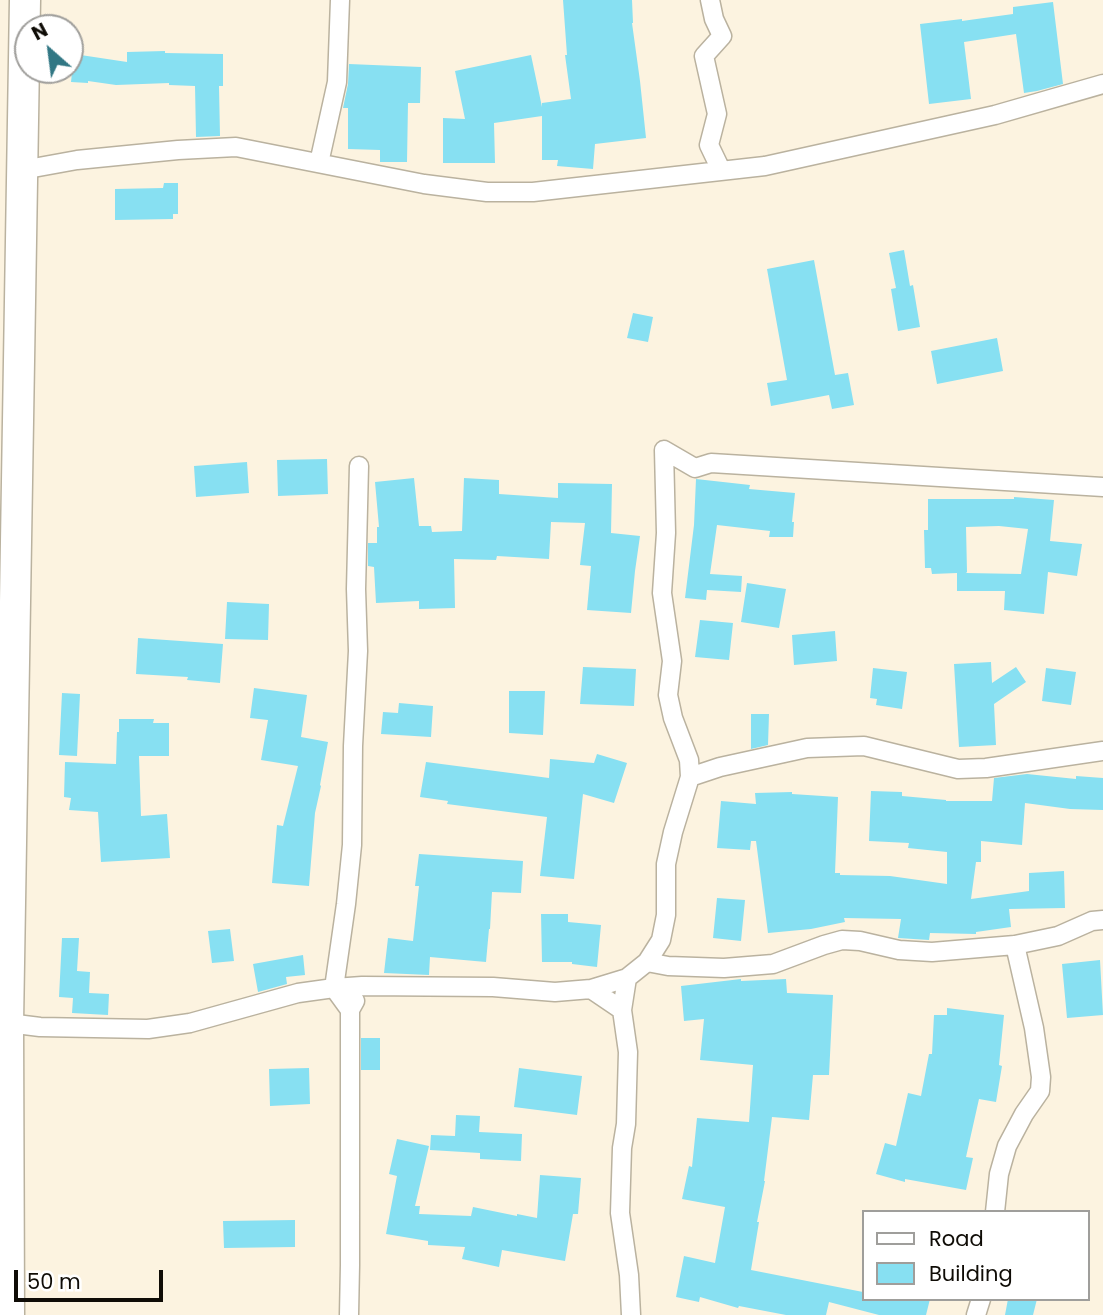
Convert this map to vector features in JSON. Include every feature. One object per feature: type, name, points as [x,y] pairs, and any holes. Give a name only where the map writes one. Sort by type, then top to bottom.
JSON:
[{"type":"highway","points":[[9,1315],[8,1023],[25,0]]},
{"type":"street","points":[[319,163],[337,82],[340,0]]},
{"type":"street","points":[[710,0],[714,19],[722,36],[704,56],[717,114],[709,145],[721,170]]},
{"type":"street","points":[[22,170],[77,160],[236,147],[424,184],[487,192],[533,192],[765,166],[981,118],[1103,84]]},
{"type":"street","points":[[8,1023],[40,1027],[148,1028],[190,1023],[298,993],[334,988],[493,987],[555,992],[591,989],[626,978],[648,962],[661,940],[666,915],[666,864],[690,777],[690,760],[673,718],[668,695],[672,661],[662,593],[666,533],[664,450],[695,468],[711,464],[1103,487]]},
{"type":"street","points":[[351,1010],[334,988],[352,845],[352,746],[358,650],[356,589],[359,466]]},
{"type":"street","points":[[690,777],[720,767],[807,748],[864,746],[958,769],[986,768],[1103,751]]},
{"type":"street","points":[[648,962],[668,966],[724,968],[773,964],[842,940],[860,941],[899,950],[932,952],[1015,945],[1058,936],[1092,921],[1103,920]]},
{"type":"street","points":[[995,1210],[999,1174],[1007,1146],[1040,1091],[1041,1077],[1034,1028],[1015,945]]},
{"type":"street","points":[[626,978],[622,1010],[628,1052],[626,1124],[621,1148],[620,1213],[629,1275],[631,1315]]},
{"type":"street","points":[[349,1315],[351,1010],[362,986]]},
{"type":"street","points":[[591,989],[622,1010]]},
{"type":"building","points":[[563,0],[632,0],[632,23],[646,138],[595,144],[593,169],[557,166],[558,160],[542,160],[542,116],[494,123],[495,163],[443,163],[443,118],[465,119],[455,71],[531,55],[542,107],[542,103],[571,99],[565,55]]},
{"type":"building","points":[[1053,2],[1063,84],[1024,93],[1016,34],[964,42],[971,99],[929,104],[920,24],[1013,14],[1013,7]]},
{"type":"building","points":[[127,52],[223,54],[223,86],[219,86],[220,136],[196,137],[195,86],[169,83],[116,85],[84,83],[84,56],[127,62]]},
{"type":"building","points":[[349,64],[421,67],[420,103],[408,103],[407,162],[380,162],[380,150],[348,149],[348,108],[343,108]]},
{"type":"building","points":[[164,183],[178,183],[178,214],[173,214],[173,219],[115,220],[115,189],[163,188]]},
{"type":"building","points":[[904,250],[920,327],[898,331],[891,289],[896,288],[889,253]]},
{"type":"building","points":[[814,260],[835,375],[848,373],[854,405],[832,409],[829,395],[771,406],[767,383],[787,380],[767,269]]},
{"type":"building","points":[[633,313],[653,317],[648,342],[627,338]]},
{"type":"building","points":[[997,338],[1003,371],[937,384],[931,351]]},
{"type":"building","points":[[327,459],[328,494],[278,496],[277,460]]},
{"type":"building","points":[[247,462],[249,493],[196,497],[194,466]]},
{"type":"building","points":[[414,478],[419,526],[431,526],[432,532],[462,531],[464,478],[499,480],[499,494],[558,498],[558,483],[612,484],[611,533],[640,536],[631,613],[587,610],[591,566],[580,565],[585,523],[551,522],[549,559],[497,556],[496,560],[454,559],[455,608],[419,609],[419,601],[376,603],[374,567],[368,566],[368,543],[377,543],[379,527],[375,482]]},
{"type":"building","points":[[696,479],[750,485],[749,489],[795,493],[793,537],[769,537],[770,531],[717,525],[710,574],[742,576],[741,592],[707,590],[706,600],[685,598],[694,525]]},
{"type":"building","points":[[928,499],[1054,500],[1050,541],[1082,544],[1077,576],[1048,572],[1044,614],[1004,610],[1005,591],[957,591],[957,573],[932,574],[931,568],[925,568],[924,530],[928,530]],"holes":[[[966,527],[1028,529],[1021,574],[966,573]]]},
{"type":"building","points":[[747,583],[786,589],[779,628],[741,622]]},
{"type":"building","points":[[227,602],[269,604],[268,640],[225,639]]},
{"type":"building","points":[[700,620],[733,623],[729,660],[695,657]]},
{"type":"building","points":[[835,631],[837,661],[794,665],[792,635]]},
{"type":"building","points":[[138,638],[223,644],[220,683],[187,680],[188,677],[136,674]]},
{"type":"building","points":[[991,662],[992,683],[1016,667],[1026,682],[994,704],[996,745],[959,747],[954,664]]},
{"type":"building","points":[[583,667],[636,669],[634,706],[580,704]]},
{"type":"building","points":[[873,668],[907,672],[902,709],[876,705],[877,699],[870,698]]},
{"type":"building","points":[[1046,668],[1076,672],[1071,705],[1042,701]]},
{"type":"building","points":[[254,688],[307,695],[301,737],[328,742],[315,813],[309,886],[272,883],[277,825],[283,826],[298,766],[261,760],[268,720],[250,718]]},
{"type":"building","points":[[509,691],[545,691],[543,735],[509,733]]},
{"type":"building","points":[[62,693],[80,694],[77,756],[59,755]]},
{"type":"building","points":[[399,703],[433,706],[431,737],[381,734],[383,712],[398,713]]},
{"type":"building","points":[[751,714],[769,714],[768,745],[751,749]]},
{"type":"building","points":[[119,719],[154,719],[153,723],[169,723],[169,756],[139,756],[141,816],[167,814],[170,858],[101,862],[98,812],[69,810],[71,798],[64,797],[65,762],[116,764]]},
{"type":"building","points":[[597,754],[627,763],[614,803],[583,794],[574,879],[540,876],[547,817],[447,804],[448,801],[420,797],[426,762],[549,778],[550,759],[594,763]]},
{"type":"building","points":[[1027,774],[1076,779],[1076,776],[1103,778],[1103,810],[1025,803],[1022,845],[981,841],[981,862],[976,862],[971,899],[1029,891],[1029,873],[1064,871],[1065,908],[1009,909],[1011,927],[976,934],[930,933],[929,940],[898,938],[901,919],[844,918],[845,922],[811,929],[768,933],[756,841],[751,841],[750,850],[717,848],[721,801],[756,804],[755,793],[792,792],[838,797],[835,873],[890,876],[947,884],[947,852],[908,848],[909,843],[869,841],[871,791],[902,792],[902,796],[946,801],[992,801],[994,778]]},
{"type":"building","points":[[419,854],[523,861],[521,893],[492,892],[486,962],[430,957],[429,975],[384,973],[388,938],[413,941],[419,886],[415,886]]},
{"type":"building","points":[[717,898],[745,900],[741,941],[713,938]]},
{"type":"building","points":[[541,914],[568,914],[568,922],[601,925],[597,967],[572,962],[542,962]]},
{"type":"building","points":[[230,929],[234,961],[212,963],[208,931]]},
{"type":"building","points":[[62,938],[79,938],[77,971],[90,972],[89,993],[109,994],[108,1015],[72,1013],[73,998],[59,997]]},
{"type":"building","points":[[303,955],[305,975],[286,977],[287,984],[258,992],[253,964]]},
{"type":"building","points":[[1100,960],[1103,1015],[1067,1018],[1062,964]]},
{"type":"building","points":[[741,979],[786,979],[787,993],[833,995],[829,1075],[813,1075],[809,1120],[772,1117],[751,1270],[862,1292],[862,1301],[930,1301],[926,1315],[879,1315],[829,1302],[826,1315],[786,1315],[739,1306],[738,1308],[700,1297],[699,1302],[676,1297],[684,1256],[715,1263],[725,1207],[682,1199],[689,1166],[692,1167],[697,1118],[749,1122],[753,1065],[700,1060],[704,1019],[684,1021],[681,986]]},
{"type":"building","points":[[947,1008],[1004,1015],[999,1065],[1002,1066],[996,1102],[979,1099],[966,1157],[973,1158],[966,1190],[905,1179],[905,1182],[876,1174],[885,1143],[896,1146],[908,1093],[921,1096],[929,1054],[932,1054],[934,1015],[947,1015]]},
{"type":"building","points":[[361,1038],[380,1038],[380,1070],[361,1070]]},
{"type":"building","points":[[309,1068],[310,1104],[270,1106],[269,1069]]},
{"type":"building","points":[[519,1068],[582,1076],[577,1115],[514,1107]]},
{"type":"building","points":[[456,1115],[480,1116],[479,1132],[522,1134],[521,1161],[480,1159],[480,1153],[430,1150],[431,1135],[455,1136]]},
{"type":"building","points":[[397,1139],[429,1146],[415,1206],[420,1206],[419,1214],[471,1216],[473,1207],[537,1218],[540,1175],[581,1178],[578,1214],[573,1214],[565,1261],[502,1250],[499,1267],[462,1259],[465,1247],[428,1245],[428,1241],[386,1234],[397,1176],[389,1174]]},
{"type":"building","points":[[295,1220],[295,1247],[224,1248],[223,1221]]},
{"type":"building","points":[[1008,1301],[1036,1301],[1033,1315],[1005,1315]]}]
